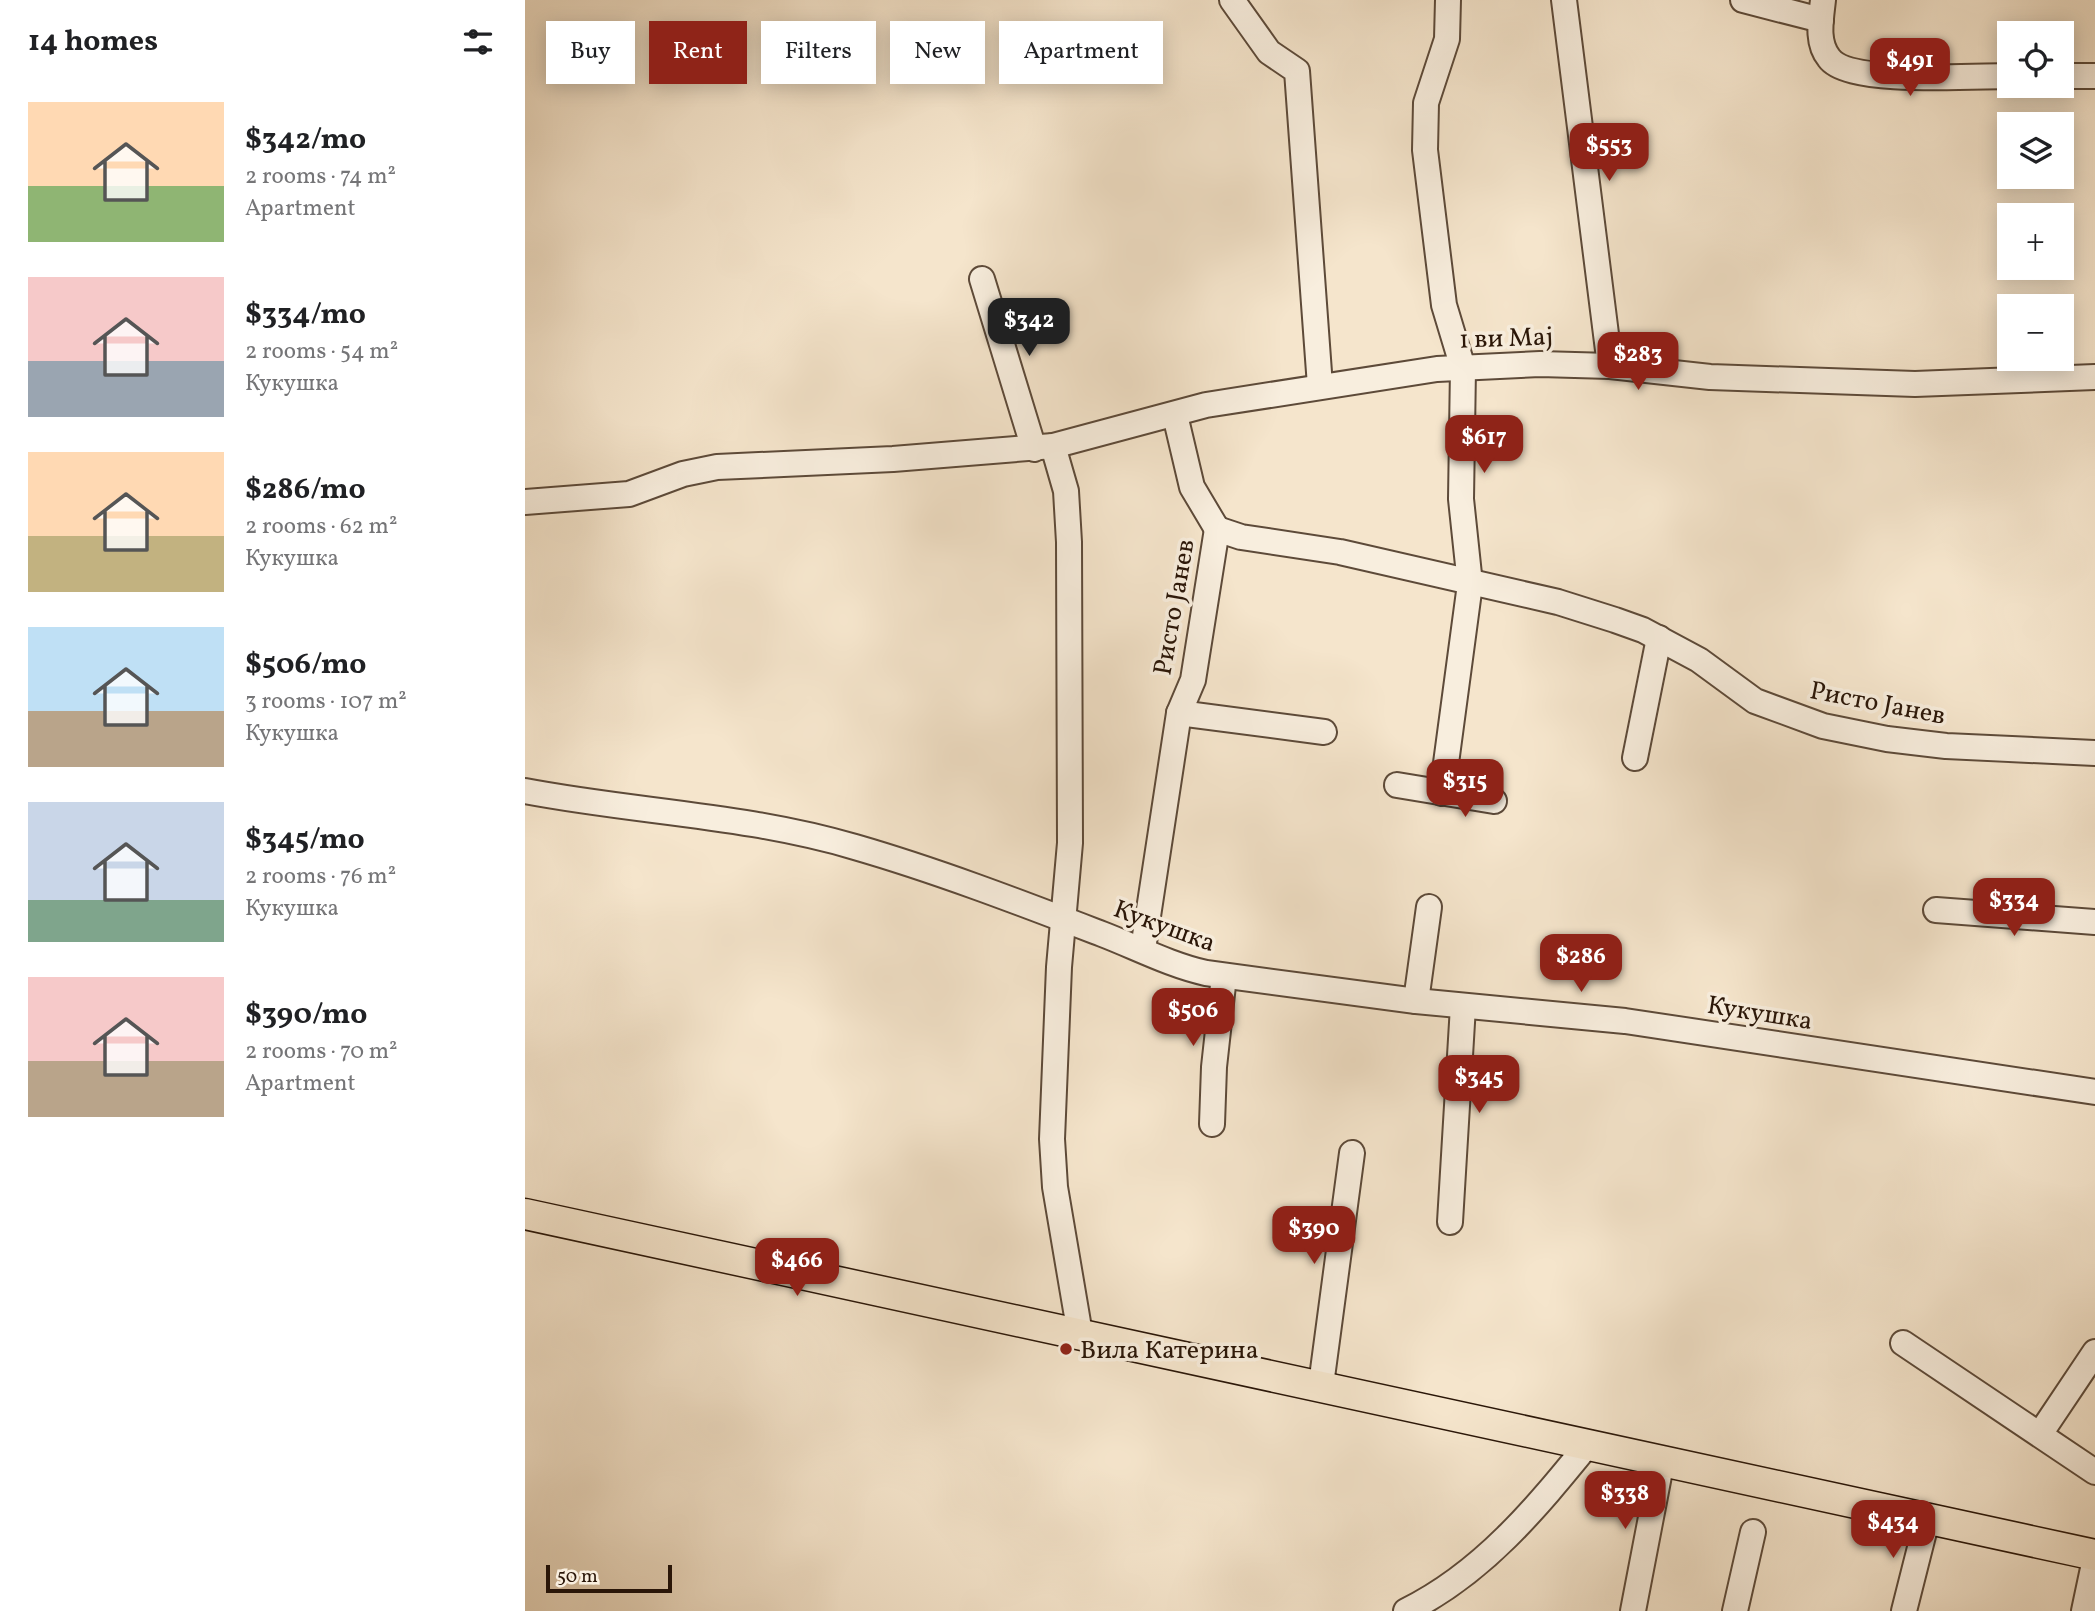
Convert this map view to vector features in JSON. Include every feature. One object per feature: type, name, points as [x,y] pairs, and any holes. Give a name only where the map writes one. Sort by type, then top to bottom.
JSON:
[{"type":"main road","points":[[525,1214],[1589,1443],[2095,1557]]},
{"type":"street","points":[[1232,0],[1269,52],[1297,71],[1321,386]]},
{"type":"street","points":[[1442,793],[1470,584],[1461,499],[1463,368],[1444,305],[1425,150],[1426,103],[1447,39],[1448,0]]},
{"type":"street","points":[[1564,0],[1610,366]]},
{"type":"street","points":[[1743,0],[1822,10],[1823,47],[1829,60],[1841,68],[1864,76],[1997,76]]},
{"type":"street","points":[[2074,76],[2095,76]]},
{"type":"street","points":[[982,279],[1044,448],[1066,491],[1069,542],[1070,843],[1063,919],[1052,1139],[1055,1187],[1080,1334]]},
{"type":"street","name":"1 ви Мај","points":[[525,502],[629,494],[683,474],[717,467],[893,459],[1044,448],[1206,405],[1321,386],[1463,368],[1540,364],[1610,366],[1710,377],[1915,384],[2095,377]]},
{"type":"street","points":[[1175,415],[1192,487],[1217,529]]},
{"type":"street","name":"Ристо Јанев","points":[[1143,949],[1179,713],[1196,668],[1217,529],[1241,537],[1339,552],[1558,602],[1615,620],[1659,638],[1699,660],[1755,701],[1823,726],[1887,739],[1946,746],[2095,753]]},
{"type":"street","points":[[1635,758],[1659,638]]},
{"type":"street","points":[[1179,713],[1324,732]]},
{"type":"street","points":[[1397,785],[1494,800]]},
{"type":"street","name":"Кукушка","points":[[525,791],[602,805],[733,819],[808,834],[858,848],[1063,919],[1143,949],[1181,968],[1416,1001],[1625,1021],[2095,1093]]},
{"type":"street","points":[[1416,1001],[1429,907]]},
{"type":"street","points":[[1936,910],[2095,922]]},
{"type":"street","points":[[1212,1124],[1214,1067],[1224,976]]},
{"type":"street","points":[[1450,1222],[1463,1006]]},
{"type":"street","points":[[1321,1385],[1352,1153]]},
{"type":"street","points":[[1903,1343],[2095,1472]]},
{"type":"street","points":[[2040,1434],[2095,1352]]},
{"type":"street","points":[[1406,1611],[1453,1581],[1512,1534],[1589,1443]]},
{"type":"street","points":[[1633,1611],[1662,1460]]},
{"type":"street","points":[[1904,1611],[1927,1520]]},
{"type":"street","points":[[1735,1611],[1753,1532]]},
{"type":"street","points":[[2084,1611],[2095,1557]]},
{"type":"place","name":"Вила Катерина","points":[[1066,1349]]}]
